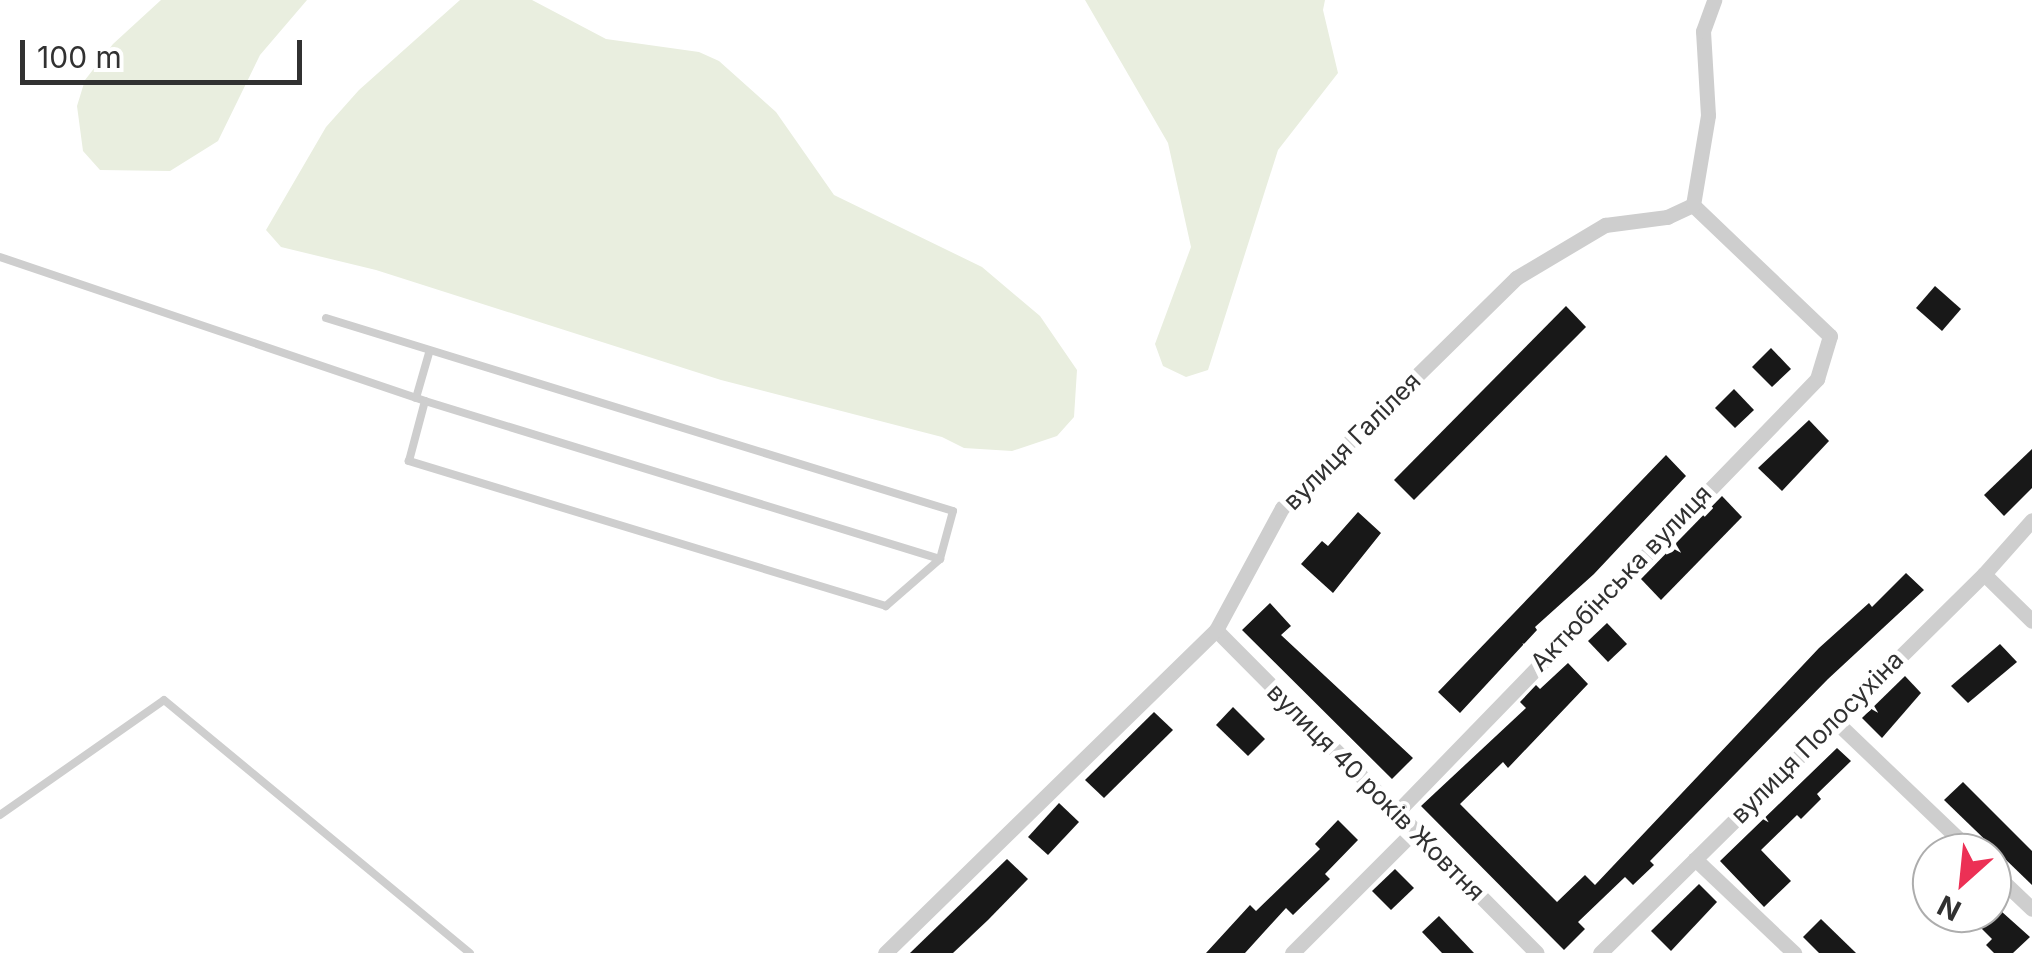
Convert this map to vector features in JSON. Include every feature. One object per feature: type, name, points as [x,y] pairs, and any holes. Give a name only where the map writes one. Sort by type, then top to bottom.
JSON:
[{"type":"street","points":[[1692,205],[1708,115],[1703,32],[1714,0]]},
{"type":"street","name":"вулиця Галілея","points":[[885,953],[1216,630],[1282,508],[1516,278],[1605,225],[1667,216],[1692,205]]},
{"type":"street","name":"Актюбінська вулиця","points":[[1396,813],[1817,379],[1830,336],[1692,205]]},
{"type":"street","name":"вулиця Полосухіна","points":[[1600,953],[1984,574],[2032,520]]},
{"type":"street","points":[[1984,574],[2032,620]]},
{"type":"street","name":"вулиця 40 років Жовтня","points":[[1216,630],[1412,832],[1537,953]]},
{"type":"street","points":[[1833,719],[1952,833]]},
{"type":"street","points":[[1292,953],[1412,832]]},
{"type":"street","points":[[1695,859],[1794,953]]},
{"type":"street","points":[[2012,890],[2032,910]]},
{"type":"lane","points":[[0,257],[421,400],[940,559]]},
{"type":"lane","points":[[326,318],[953,511],[940,559],[886,606],[409,461],[430,353]]},
{"type":"lane","points":[[0,815],[164,700],[470,953]]},
{"type":"shaded area","points":[[161,0],[307,0],[260,55],[218,141],[170,171],[100,170],[83,151],[77,106],[85,80],[113,44]]},
{"type":"shaded area","points":[[460,0],[532,0],[606,39],[699,52],[719,61],[776,112],[834,195],[982,267],[1040,316],[1077,370],[1074,417],[1057,436],[1012,451],[964,448],[942,437],[721,380],[376,270],[281,247],[266,230],[326,127],[359,90]]},
{"type":"shaded area","points":[[1085,0],[1325,0],[1323,10],[1338,73],[1278,150],[1208,370],[1186,377],[1163,366],[1155,344],[1191,247],[1168,143]]},
{"type":"building","points":[[1935,286],[1961,309],[1942,331],[1916,308]]},
{"type":"building","points":[[1566,306],[1586,327],[1414,500],[1394,480]]},
{"type":"building","points":[[1771,348],[1791,369],[1772,387],[1752,367]]},
{"type":"building","points":[[1734,389],[1754,410],[1735,428],[1715,408]]},
{"type":"building","points":[[1809,420],[1829,441],[1782,491],[1758,468]]},
{"type":"building","points":[[2032,449],[2032,488],[2004,516],[1984,495]]},
{"type":"building","points":[[1666,455],[1686,476],[1594,574],[1535,627],[1537,630],[1460,713],[1438,692]]},
{"type":"building","points":[[1722,496],[1742,517],[1661,600],[1641,579]]},
{"type":"building","points":[[1358,512],[1381,533],[1333,593],[1301,564],[1322,541],[1328,546]]},
{"type":"building","points":[[1906,573],[1924,590],[1828,679],[1650,861],[1654,865],[1633,885],[1625,877],[1578,922],[1585,929],[1564,950],[1421,806],[1526,708],[1520,702],[1536,685],[1540,689],[1568,663],[1588,684],[1508,768],[1503,762],[1460,804],[1557,902],[1585,875],[1595,885],[1819,648],[1869,603],[1872,607]]},
{"type":"building","points":[[1270,603],[1291,626],[1281,635],[1413,758],[1392,779],[1242,630]]},
{"type":"building","points":[[1607,623],[1627,644],[1608,662],[1588,641]]},
{"type":"building","points":[[2000,644],[2017,662],[1968,703],[1951,686]]},
{"type":"building","points":[[1905,676],[1921,693],[1882,738],[1862,718]]},
{"type":"building","points":[[1233,707],[1265,739],[1248,756],[1216,725]]},
{"type":"building","points":[[1154,712],[1173,730],[1104,798],[1085,780]]},
{"type":"building","points":[[1837,748],[1851,761],[1817,794],[1821,799],[1801,819],[1797,815],[1761,850],[1791,881],[1764,907],[1720,861]]},
{"type":"building","points":[[1963,782],[2032,851],[2032,885],[2012,866],[2012,833],[1978,833],[1944,800]]},
{"type":"building","points":[[1059,803],[1079,822],[1048,855],[1028,837]]},
{"type":"building","points":[[1338,820],[1358,840],[1325,874],[1330,879],[1293,915],[1286,908],[1245,953],[1206,953],[1250,905],[1256,911],[1320,849],[1315,844]]},
{"type":"building","points":[[1007,859],[1028,879],[988,920],[953,953],[910,953]]},
{"type":"building","points":[[1395,869],[1414,888],[1391,910],[1372,891]]},
{"type":"building","points":[[1699,884],[1717,902],[1671,951],[1651,931]]},
{"type":"building","points":[[1439,916],[1474,953],[1442,953],[1422,932]]},
{"type":"building","points":[[1821,919],[1856,953],[1819,953],[1803,937]]},
{"type":"building","points":[[2012,921],[2030,937],[2013,953],[1994,953],[1986,945],[1992,939],[1986,933],[2012,933]]}]
